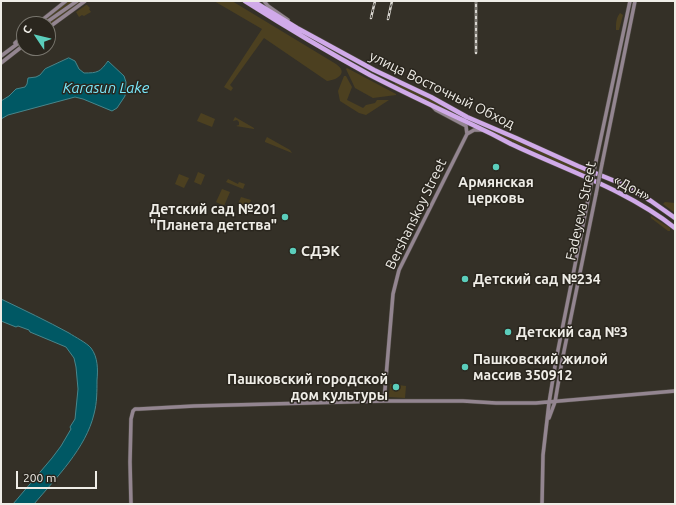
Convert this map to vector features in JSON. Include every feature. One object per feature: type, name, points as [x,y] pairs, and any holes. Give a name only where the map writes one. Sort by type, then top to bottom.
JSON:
[{"type":"highway","points":[[245,1],[255,7]]},
{"type":"highway","points":[[253,1],[298,28]]},
{"type":"highway","name":"улица Восточный Обход","points":[[255,7],[372,76],[433,107],[575,173]]},
{"type":"highway","name":"улица Восточный Обход","points":[[298,28],[354,60],[431,97],[467,117],[578,166]]},
{"type":"highway","name":"«Дон»","points":[[578,166],[622,184],[651,200],[675,218]]},
{"type":"highway","name":"«Дон»","points":[[575,173],[637,203],[664,219],[675,228]]},
{"type":"main road","points":[[47,16],[66,1]]},
{"type":"main road","points":[[55,16],[77,1]]},
{"type":"main road","points":[[56,22],[85,1]]},
{"type":"main road","points":[[242,1],[255,7]]},
{"type":"main road","points":[[264,1],[298,28]]},
{"type":"main road","name":"Fadeyeva Street","points":[[542,504],[543,455],[556,360],[599,145],[630,1]]},
{"type":"main road","name":"Fadeyeva Street","points":[[547,424],[555,402],[635,1]]},
{"type":"main road","points":[[628,13],[633,14]]},
{"type":"main road","points":[[627,17],[632,18]]},
{"type":"main road","points":[[6,52],[16,43]]},
{"type":"main road","points":[[1,56],[16,45]]},
{"type":"main road","points":[[1,63],[16,51]]},
{"type":"main road","points":[[433,107],[466,126],[466,134],[474,130],[483,130]]},
{"type":"main road","name":"Bershanskoy Street","points":[[384,401],[393,294],[399,270],[466,134]]},
{"type":"main road","points":[[599,145],[602,147],[606,146]]},
{"type":"main road","points":[[556,360],[559,359],[562,361]]},
{"type":"main road","points":[[131,504],[131,419],[133,412],[139,409],[194,406],[384,401],[550,403],[598,397],[675,391]]},
{"type":"shaded area","points":[[68,1],[75,1],[54,16],[49,16]]},
{"type":"shaded area","points":[[79,1],[83,1],[56,20],[56,18]]},
{"type":"shaded area","points":[[214,1],[232,1],[336,64],[340,67],[342,73],[338,78],[327,81],[264,38],[230,85],[233,88],[231,91],[224,87],[262,29]]},
{"type":"shaded area","points":[[86,5],[90,8],[89,9],[91,12],[79,17],[76,12]]},
{"type":"shaded area","points":[[620,13],[623,15],[619,30],[616,30],[616,21]]},
{"type":"shaded area","points":[[347,68],[396,95],[373,98],[355,88],[346,69]]},
{"type":"shaded area","points":[[344,76],[346,76],[352,87],[347,100],[363,108],[366,105],[375,103],[377,100],[389,100],[366,115],[359,113],[340,101],[338,91]]},
{"type":"shaded area","points":[[395,83],[433,100],[464,118],[585,171],[585,173],[584,174],[577,171],[473,123],[395,85]]},
{"type":"shaded area","points":[[201,113],[215,119],[212,127],[197,121]]},
{"type":"shaded area","points":[[235,117],[254,129],[236,126],[239,125],[239,122],[237,120],[233,121]]},
{"type":"shaded area","points":[[267,137],[290,150],[292,153],[265,142]]},
{"type":"shaded area","points":[[198,172],[205,175],[201,185],[194,182]]},
{"type":"shaded area","points":[[179,174],[189,178],[184,188],[175,184]]},
{"type":"shaded area","points":[[228,179],[238,184],[239,182],[245,184],[243,189],[226,182]]},
{"type":"shaded area","points":[[222,189],[230,192],[224,206],[216,202]]},
{"type":"shaded area","points":[[241,197],[251,200],[248,208],[238,204]]},
{"type":"shaded area","points":[[665,202],[675,203],[675,213],[663,204]]},
{"type":"shaded area","points":[[651,216],[670,228],[670,231],[651,218]]},
{"type":"shaded area","points":[[390,384],[406,386],[405,398],[389,397]]},
{"type":"water","name":"Karasun Lake","points":[[69,58],[75,61],[79,69],[84,73],[93,73],[98,71],[103,68],[108,61],[124,76],[126,82],[125,96],[117,108],[112,111],[75,97],[8,115],[1,119],[1,101],[16,89],[25,87],[28,78],[36,77],[45,69]]},
{"type":"water","points":[[1,299],[52,324],[84,342],[91,348],[95,355],[97,364],[96,401],[90,427],[77,451],[61,473],[34,504],[13,504],[52,458],[71,429],[70,427],[75,419],[78,389],[76,367],[74,358],[66,347],[30,332],[29,330],[1,321]]},
{"type":"railway","points":[[371,18],[375,1]]},
{"type":"railway","points":[[388,19],[392,1]]},
{"type":"railway","points":[[476,1],[476,53]]},
{"type":"place","name":"Армянская церковь","points":[[496,167]]},
{"type":"place","name":"Детский сад №201 \"Планета детства\"","points":[[285,217]]},
{"type":"place","name":"СДЭК","points":[[293,251]]},
{"type":"place","name":"Детский сад №234","points":[[465,279]]},
{"type":"place","name":"Детский сад №3","points":[[508,332]]},
{"type":"place","name":"Пашковский жилой массив 350912","points":[[465,367]]},
{"type":"place","name":"Пашковский городской дом культуры","points":[[396,387]]}]
